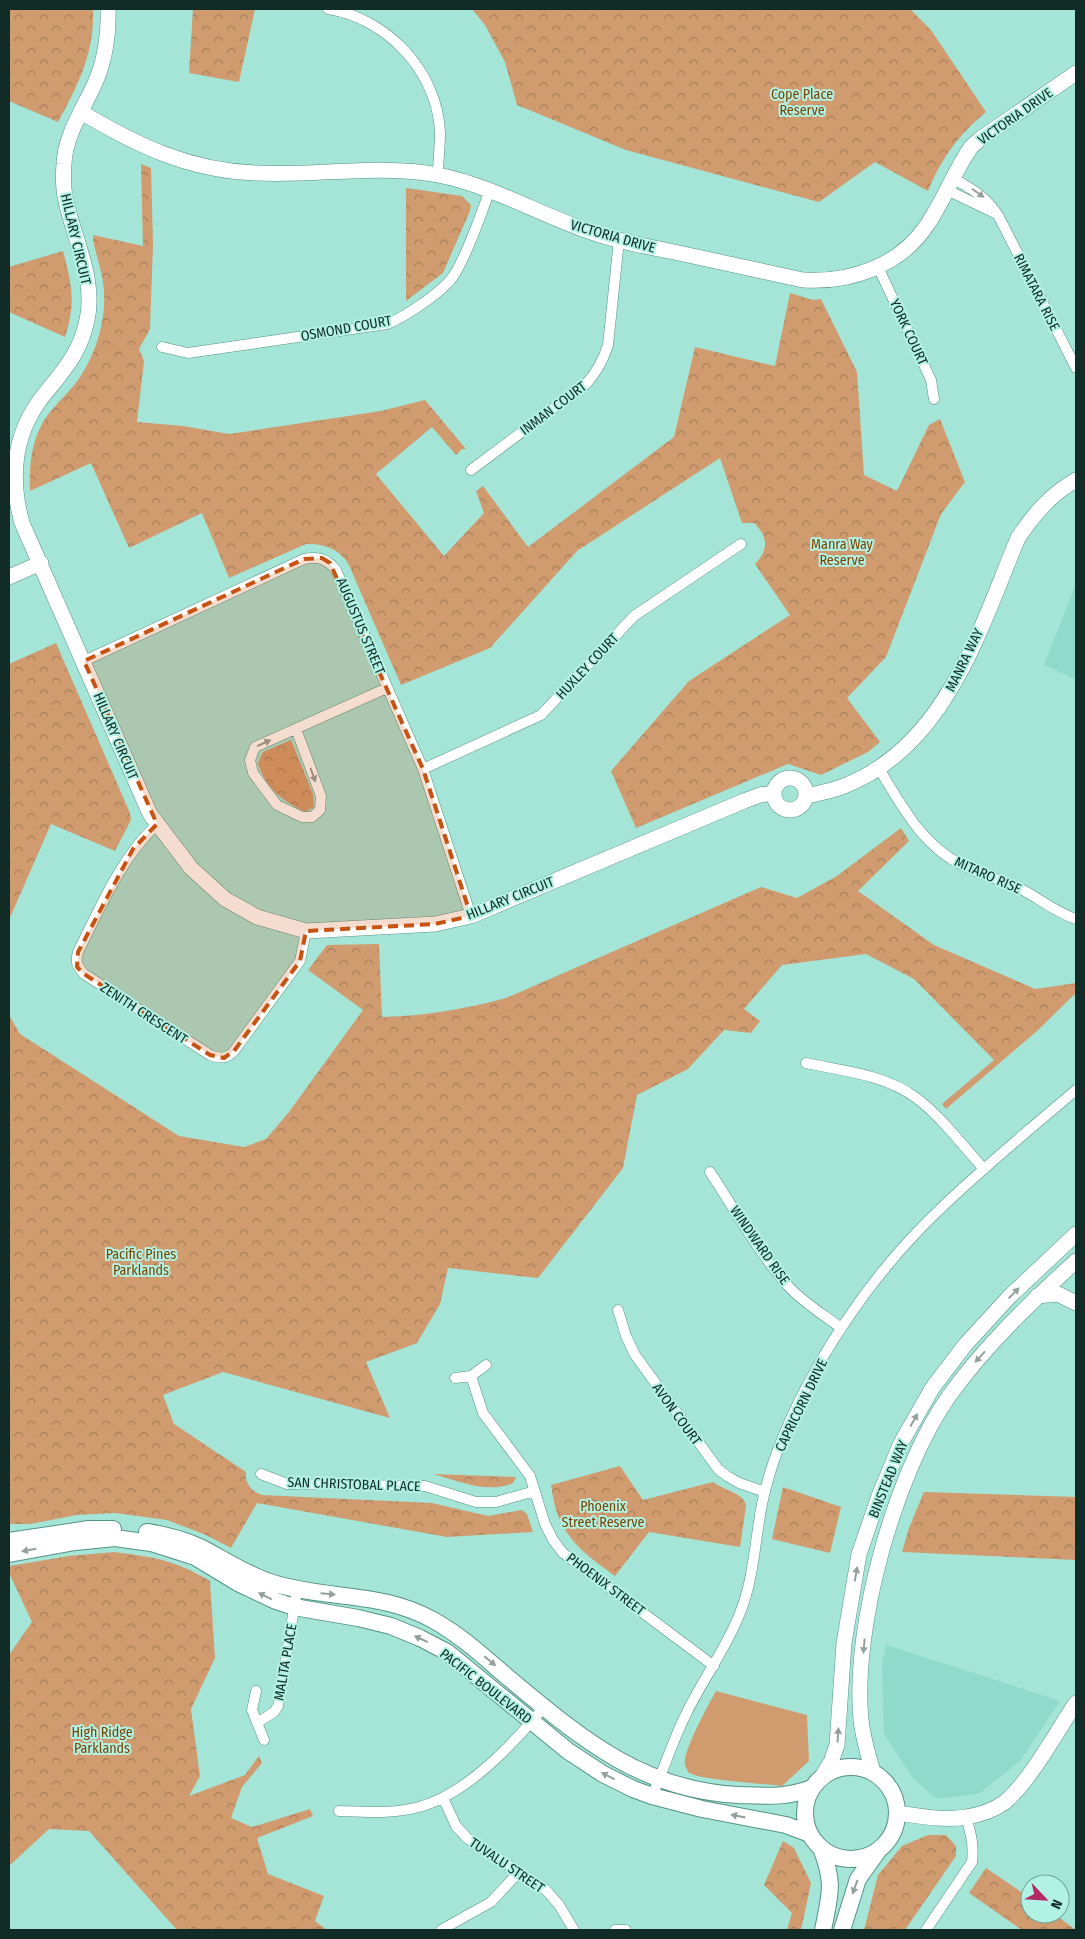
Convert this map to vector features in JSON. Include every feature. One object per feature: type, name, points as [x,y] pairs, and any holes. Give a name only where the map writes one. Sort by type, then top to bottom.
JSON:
[{"type":"main road","name":"PACIFIC BOULEVARD","points":[[9,1541],[89,1529],[133,1530],[157,1534],[201,1548],[249,1574],[296,1590],[389,1602],[409,1608],[454,1633],[544,1707],[602,1751],[632,1768],[688,1789],[718,1794],[780,1797],[795,1794],[816,1784]]},
{"type":"main road","name":"PACIFIC BOULEVARD","points":[[9,1554],[75,1542],[115,1538],[151,1543],[195,1557],[276,1601],[294,1607],[358,1618],[391,1626],[447,1652],[568,1751],[603,1774],[652,1796],[702,1809],[786,1825],[810,1834]]},
{"type":"main road","points":[[822,1930],[831,1890],[829,1868],[821,1848],[810,1834],[806,1823],[805,1811],[807,1799],[816,1784],[831,1771],[845,1767],[873,1772],[883,1779],[891,1789],[896,1801],[897,1813],[892,1833],[858,1879],[842,1930]]},
{"type":"main road","points":[[821,1848],[835,1856],[850,1859],[866,1857],[880,1850]]},
{"type":"street","name":"HILLARY CIRCUIT","points":[[108,9],[109,26],[104,56],[97,80],[67,142],[64,160],[65,200],[86,273],[88,318],[82,340],[74,358],[40,401],[27,421],[18,445],[14,468],[17,506],[22,522],[150,814],[191,868],[225,899],[257,917],[306,931],[436,924],[471,916],[744,801],[760,795],[774,793]]},
{"type":"street","points":[[328,9],[340,11],[366,21],[386,33],[409,55],[425,78],[436,107],[440,132],[438,175]]},
{"type":"street","name":"VICTORIA DRIVE","points":[[81,112],[118,134],[154,151],[200,166],[258,173],[367,171],[438,175],[490,190],[576,226],[619,240],[803,280],[823,281],[847,278],[878,267],[906,248],[927,226],[968,152],[980,139],[1075,77]]},
{"type":"street","name":"RIMATARA RISE","points":[[950,184],[998,215],[1076,368]]},
{"type":"street","name":"OSMOND COURT","points":[[162,347],[188,353],[387,324],[396,321],[438,291],[454,275],[490,190]]},
{"type":"street","name":"INMAN COURT","points":[[471,470],[586,384],[595,375],[608,345],[619,240]]},
{"type":"street","name":"YORK COURT","points":[[878,267],[932,380],[934,399]]},
{"type":"street","name":"MANRA WAY","points":[[807,796],[844,786],[878,767],[920,732],[955,684],[1018,538],[1031,518],[1046,501],[1076,480]]},
{"type":"street","name":"HUXLEY COURT","points":[[423,769],[541,715],[634,616],[741,544]]},
{"type":"street","name":"AUGUSTUS STREET","points":[[84,661],[304,559],[322,558],[330,563],[336,570],[423,769],[471,916]]},
{"type":"street","points":[[9,577],[41,563]]},
{"type":"street","points":[[296,730],[321,796],[320,810],[312,817],[302,817],[277,804],[253,773],[250,760],[255,747],[388,688]]},
{"type":"street","name":"MITARO RISE","points":[[878,767],[915,826],[945,856],[981,874],[1013,885],[1052,909],[1076,920]]},
{"type":"street","points":[[792,778],[803,784],[807,796],[802,806],[792,811],[786,810],[777,804],[774,793],[780,782],[792,778]]},
{"type":"street","name":"ZENITH CRESCENT","points":[[157,824],[133,849],[104,899],[78,952],[77,967],[84,974],[210,1055],[224,1058],[234,1051],[300,961],[306,931]]},
{"type":"street","points":[[806,1063],[870,1076],[901,1088],[928,1109],[984,1169]]},
{"type":"street","name":"CAPRICORN DRIVE","points":[[652,1796],[687,1712],[733,1630],[747,1594],[765,1492],[778,1450],[804,1393],[841,1328],[905,1245],[935,1214],[1076,1090]]},
{"type":"street","name":"WINDWARD RISE","points":[[710,1172],[762,1252],[788,1286],[841,1328]]},
{"type":"street","name":"BINSTEAD WAY","points":[[816,1784],[831,1762],[837,1745],[844,1643],[859,1554],[879,1496],[901,1443],[933,1387],[965,1345],[1010,1296],[1076,1234]]},
{"type":"street","points":[[1063,1246],[1075,1264]]},
{"type":"street","name":"BINSTEAD WAY","points":[[873,1772],[862,1720],[862,1666],[866,1626],[881,1556],[899,1497],[919,1448],[948,1397],[977,1360],[1037,1296],[1075,1264]]},
{"type":"street","points":[[1037,1296],[1058,1294],[1076,1303]]},
{"type":"street","name":"AVON COURT","points":[[618,1310],[626,1336],[635,1355],[710,1460],[727,1476],[739,1483],[765,1492]]},
{"type":"street","points":[[455,1378],[471,1376],[486,1365]]},
{"type":"street","name":"PHOENIX STREET","points":[[471,1376],[483,1413],[530,1476],[552,1540],[563,1553],[714,1666]]},
{"type":"street","name":"SAN CHRISTOBAL PLACE","points":[[261,1474],[287,1484],[425,1486],[476,1502],[496,1502],[535,1491]]},
{"type":"street","name":"MALITA PLACE","points":[[257,1723],[274,1712],[278,1706],[296,1590]]},
{"type":"street","points":[[256,1691],[252,1710],[264,1740]]},
{"type":"street","points":[[897,1813],[930,1817],[966,1817],[991,1810],[1005,1802],[1026,1778],[1076,1703]]},
{"type":"street","points":[[339,1811],[385,1812],[419,1807],[443,1798],[488,1766],[508,1748],[544,1707]]},
{"type":"street","name":"TUVALU STREET","points":[[443,1798],[456,1826],[467,1838],[546,1890],[559,1905],[574,1930]]},
{"type":"street","points":[[926,1930],[972,1862],[974,1850],[966,1817]]},
{"type":"street","points":[[440,1930],[491,1902],[519,1872]]},
{"type":"street","points":[[615,1930],[626,1930]]},
{"type":"highlighted area","points":[[322,558],[330,563],[423,769],[471,916],[435,924],[306,931],[300,961],[234,1051],[224,1058],[210,1055],[84,974],[77,967],[78,952],[133,849],[157,824],[84,661],[304,559]]},
{"type":"shaded area","points":[[1076,584],[1076,679],[1044,665]]},
{"type":"shaded area","points":[[886,1645],[1060,1701],[1021,1760],[980,1793],[940,1799],[933,1796],[913,1778],[884,1734],[882,1666]]},
{"type":"green space","points":[[9,9],[93,9],[91,40],[84,68],[58,122],[9,101]]},
{"type":"green space","points":[[193,9],[255,9],[239,82],[189,73]]},
{"type":"green space","name":"Cope Place Reserve","points":[[472,9],[910,9],[931,30],[986,112],[959,138],[939,168],[928,191],[875,162],[819,202],[626,150],[517,105],[505,62],[485,25]]},
{"type":"green space","name":"Manra Way Reserve","points":[[141,164],[151,168],[153,245],[150,329],[139,349],[144,361],[137,422],[183,426],[229,434],[381,411],[425,400],[466,449],[462,449],[456,455],[432,427],[376,474],[444,556],[484,513],[476,491],[483,486],[528,547],[674,437],[695,347],[775,366],[790,293],[813,300],[821,299],[857,372],[864,475],[897,491],[929,425],[940,419],[965,482],[941,514],[886,657],[847,698],[880,742],[868,752],[821,775],[788,764],[636,828],[611,771],[689,681],[790,615],[755,564],[763,554],[765,548],[764,538],[754,523],[742,523],[720,458],[577,551],[490,648],[401,685],[348,563],[340,554],[330,548],[306,544],[229,578],[202,513],[129,548],[91,463],[30,491],[31,459],[35,439],[50,412],[75,384],[85,369],[100,333],[104,295],[93,235],[143,246]]},
{"type":"green space","points":[[406,188],[462,196],[471,205],[443,273],[406,301]]},
{"type":"green space","points":[[63,251],[72,294],[71,314],[65,337],[9,312],[9,267]]},
{"type":"green space","points":[[56,643],[130,813],[131,820],[115,851],[51,824],[9,920],[9,664]]},
{"type":"green space","points":[[291,740],[313,794],[314,807],[305,812],[282,798],[270,787],[258,763],[263,752]]},
{"type":"green space","name":"Pacific Pines Parklands","points":[[901,828],[909,841],[858,891],[934,945],[1035,989],[1076,983],[1076,993],[1037,1031],[946,1109],[942,1104],[994,1060],[914,979],[866,954],[782,965],[744,1009],[760,1021],[751,1033],[724,1030],[688,1069],[637,1095],[623,1168],[538,1278],[448,1268],[440,1304],[417,1343],[366,1362],[390,1418],[223,1372],[163,1395],[174,1424],[246,1472],[246,1480],[249,1486],[255,1492],[262,1495],[432,1503],[488,1516],[522,1510],[527,1514],[533,1532],[447,1537],[257,1503],[231,1548],[206,1535],[167,1520],[115,1513],[77,1515],[30,1524],[9,1524],[9,1015],[20,1034],[179,1136],[244,1147],[266,1139],[289,1112],[363,1010],[308,970],[327,945],[379,944],[382,1017],[445,1011],[475,1005],[506,998],[761,887],[797,898],[837,876]]},
{"type":"green space","name":"Phoenix Street Reserve","points":[[620,1466],[643,1500],[713,1482],[738,1495],[745,1502],[746,1506],[740,1547],[649,1532],[615,1576],[583,1551],[570,1537],[558,1516],[551,1485]]},
{"type":"green space","points":[[433,1474],[516,1477],[513,1483],[503,1486],[483,1487]]},
{"type":"green space","points":[[783,1487],[841,1507],[830,1553],[772,1539]]},
{"type":"green space","points":[[924,1492],[1076,1497],[1076,1560],[902,1552],[909,1528]]},
{"type":"green space","name":"High Ridge Parklands","points":[[114,1552],[164,1560],[186,1568],[210,1581],[215,1658],[191,1709],[200,1776],[189,1796],[245,1775],[259,1756],[262,1763],[242,1787],[231,1818],[252,1827],[310,1809],[313,1816],[257,1838],[268,1874],[324,1896],[315,1921],[327,1930],[177,1930],[89,1831],[49,1829],[9,1866],[9,1655],[32,1622],[9,1573],[9,1566],[69,1556]]},
{"type":"green space","points":[[716,1691],[807,1715],[809,1761],[782,1786],[704,1777],[688,1772],[685,1759],[688,1750]]},
{"type":"green space","points":[[928,1835],[946,1835],[956,1846],[956,1856],[905,1930],[864,1930],[878,1875],[902,1846]]},
{"type":"green space","points":[[783,1841],[794,1848],[811,1883],[801,1930],[787,1930],[792,1913],[764,1885]]},
{"type":"green space","points":[[986,1868],[1020,1891],[1020,1924],[1068,1924],[1076,1930],[1022,1930],[969,1893]]}]
